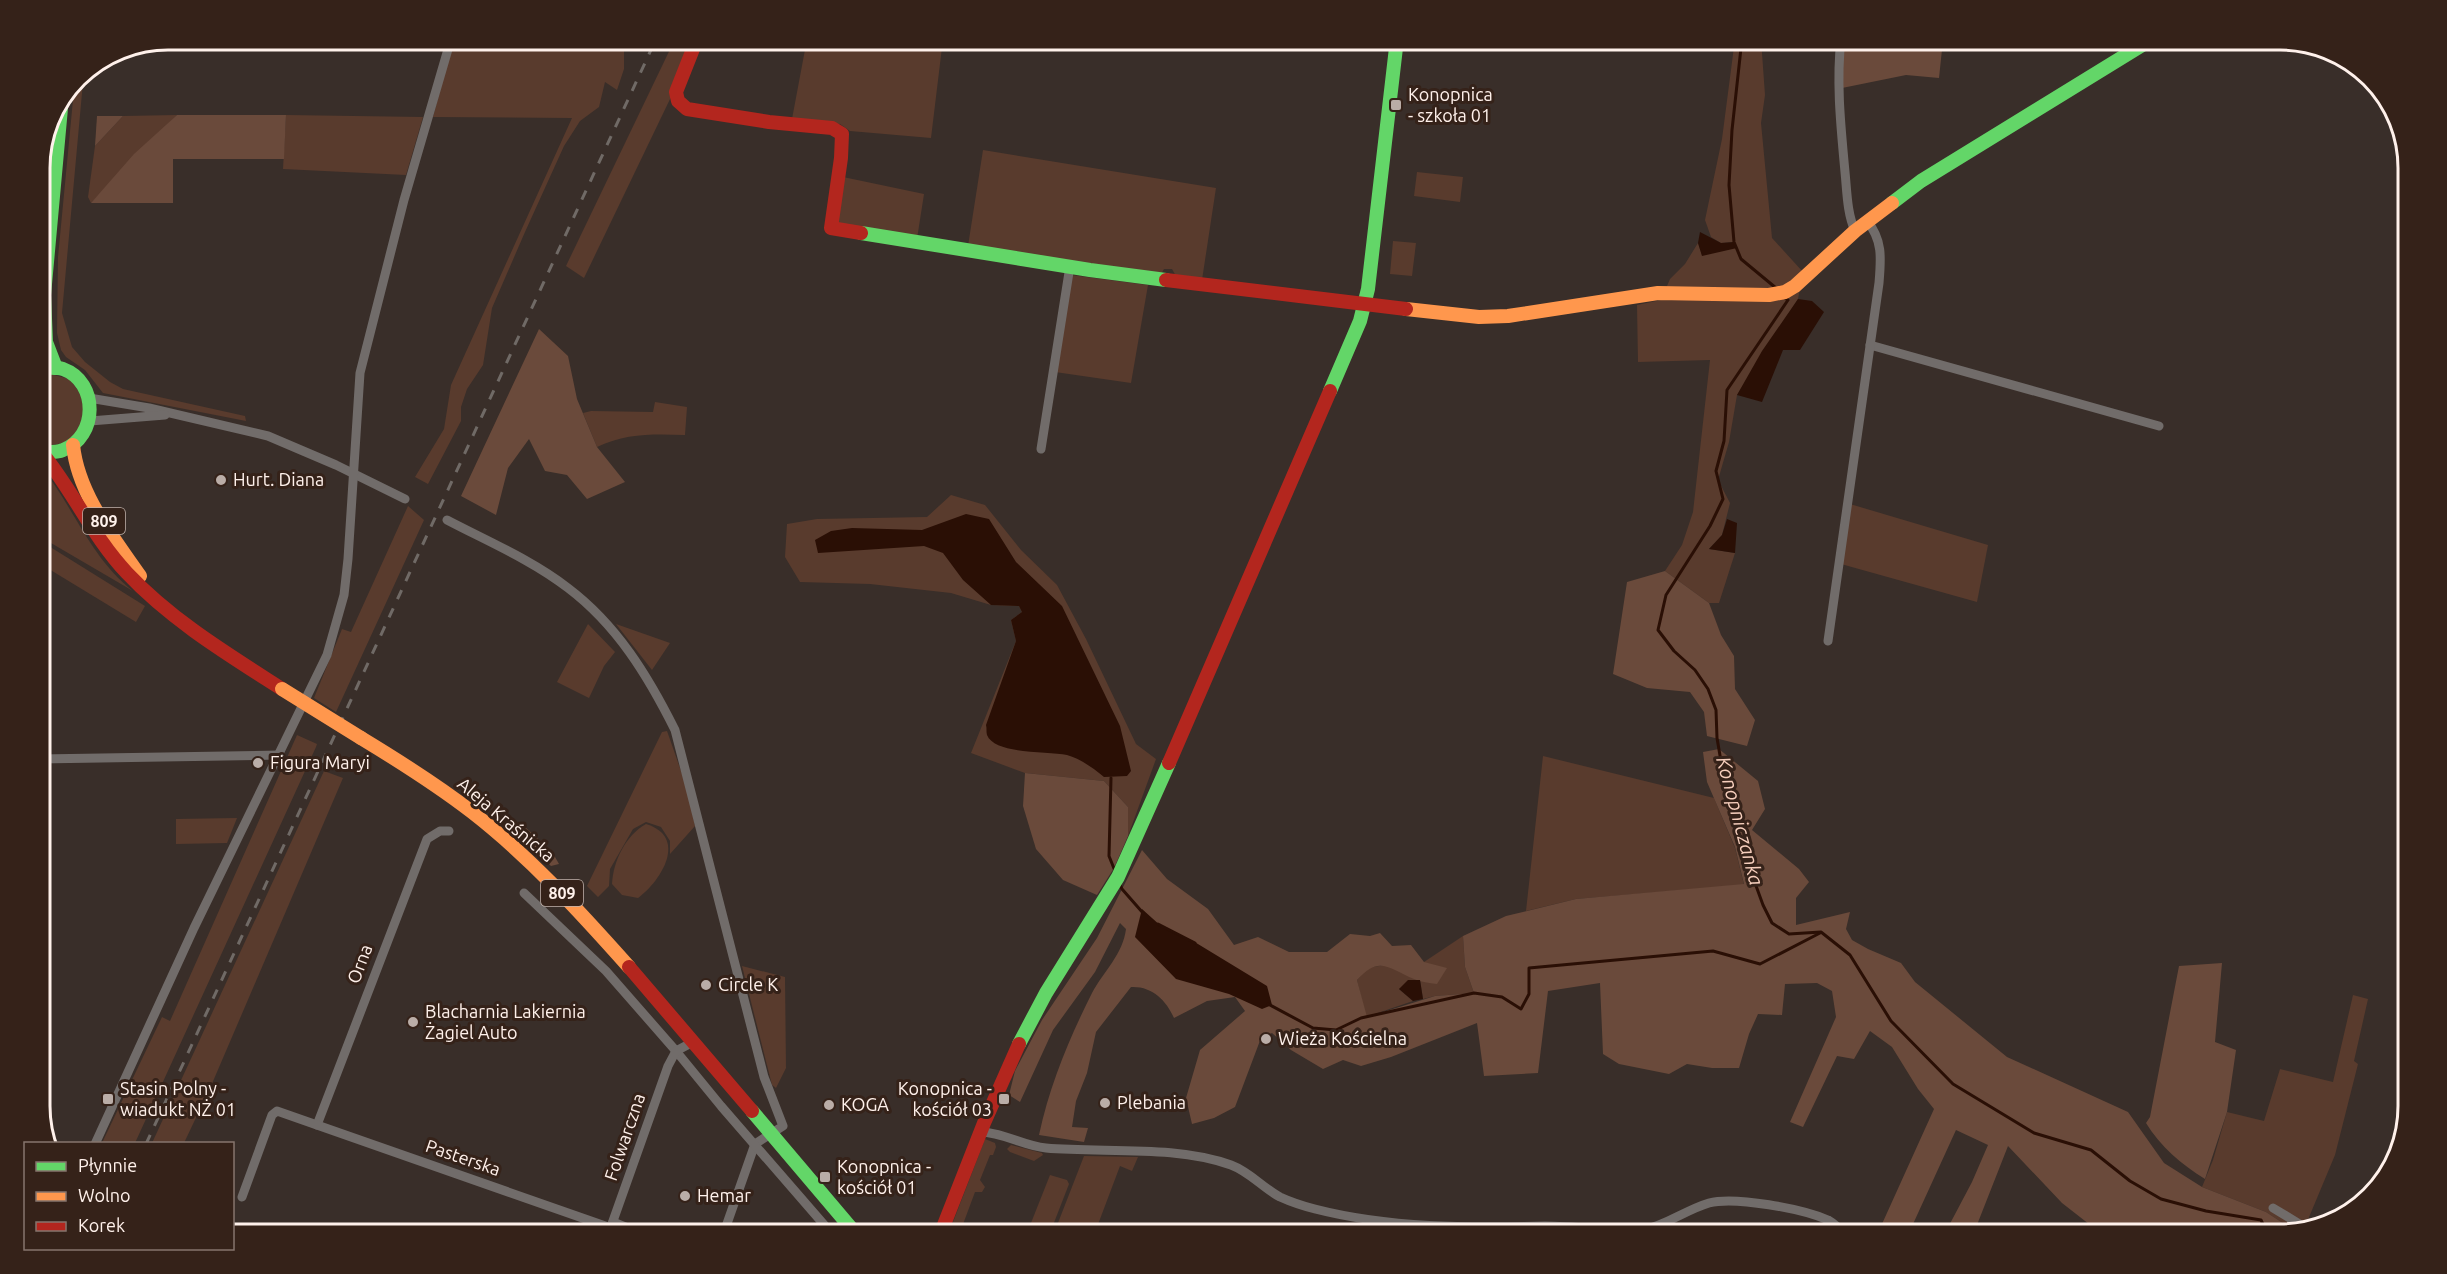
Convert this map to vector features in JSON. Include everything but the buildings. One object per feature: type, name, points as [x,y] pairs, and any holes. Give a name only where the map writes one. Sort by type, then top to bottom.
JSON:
[{"type":"street","points":[[95,1142],[194,928],[322,669],[336,629],[344,595],[348,559],[360,373],[401,212],[448,50]]},
{"type":"street","points":[[693,50],[676,92],[678,101],[687,109],[779,123],[832,128],[842,134],[843,148],[832,206],[831,228],[1070,266],[1365,304],[1495,317],[1658,293],[1780,293],[1795,286],[1867,221],[1930,175],[2134,50]]},
{"type":"street","points":[[944,1224],[980,1132],[1034,1015],[1108,896],[1128,857],[1365,304],[1396,50]]},
{"type":"street","points":[[1840,50],[1838,67],[1843,151],[1850,219],[1855,231]]},
{"type":"street","points":[[50,229],[60,120]]},
{"type":"street","points":[[1827,641],[1881,255],[1877,237],[1867,221]]},
{"type":"street","points":[[1041,450],[1070,266]]},
{"type":"street","points":[[1870,345],[2159,426]]},
{"type":"street","points":[[50,352],[56,368]]},
{"type":"street","points":[[50,368],[56,368],[77,378],[89,398],[90,421],[84,435],[74,445]]},
{"type":"street","points":[[89,398],[206,420],[268,436],[405,499]]},
{"type":"street","points":[[90,421],[174,415]]},
{"type":"street","name":"809","points":[[50,452],[58,452],[74,445]]},
{"type":"street","name":"809","points":[[74,445],[73,453],[77,467],[88,492],[149,591]]},
{"type":"street","name":"809","points":[[50,464],[59,474],[106,549],[128,574],[149,591]]},
{"type":"street","points":[[447,520],[566,586],[593,608],[629,649],[650,681],[675,730],[764,1077],[783,1126],[755,1144],[727,1224]]},
{"type":"street","name":"Aleja Kraśnicka","points":[[149,591],[198,635],[444,791],[519,852],[593,925],[770,1133]]},
{"type":"street","points":[[50,759],[280,755]]},
{"type":"street","name":"Orna","points":[[317,1125],[427,839],[440,831],[449,831]]},
{"type":"street","points":[[524,893],[606,971],[824,1224]]},
{"type":"street","points":[[676,1051],[693,1042]]},
{"type":"street","name":"Folwarczna","points":[[612,1224],[653,1104],[676,1051]]},
{"type":"street","name":"Pasterska","points":[[242,1197],[272,1115],[277,1111],[600,1224]]},
{"type":"street","points":[[980,1132],[990,1132],[1036,1147],[1185,1154],[1232,1165],[1279,1196],[1296,1203],[1344,1215],[1420,1224]]},
{"type":"street","name":"809","points":[[770,1133],[848,1224]]},
{"type":"street","points":[[1664,1224],[1707,1204],[1733,1200],[1791,1210],[1827,1220],[1832,1224]]},
{"type":"street","points":[[2273,1208],[2297,1223]]},
{"type":"shaded area","points":[[452,50],[624,50],[624,69],[617,90],[605,82],[599,107],[580,121],[564,146],[525,232],[492,308],[483,365],[467,389],[461,407],[461,421],[428,484],[415,477],[444,429],[451,385],[572,118],[433,117]]},
{"type":"shaded area","points":[[670,50],[687,50],[671,97],[584,278],[566,266]]},
{"type":"shaded area","points":[[805,50],[942,50],[931,138],[850,131],[840,124],[792,119]]},
{"type":"shaded area","points":[[1734,50],[1762,50],[1765,95],[1761,123],[1772,238],[1803,272],[1798,299],[1737,395],[1729,442],[1718,480],[1730,503],[1722,535],[1709,549],[1735,553],[1719,603],[1709,603],[1665,571],[1682,545],[1693,512],[1710,360],[1638,362],[1637,305],[1661,300],[1670,279],[1685,264],[1698,243],[1702,255],[1734,242],[1721,243],[1711,237],[1705,220],[1722,139]]},
{"type":"shaded area","points":[[1844,50],[1942,50],[1939,78],[1906,75],[1842,88],[1841,64]]},
{"type":"shaded area","points":[[83,86],[62,313],[72,347],[85,362],[110,382],[123,389],[245,416],[246,421],[103,393],[85,370],[66,357],[61,350],[57,333],[58,257],[73,96]]},
{"type":"shaded area","points":[[177,115],[91,203],[88,197],[95,146],[123,116]]},
{"type":"shaded area","points":[[177,115],[286,115],[284,159],[173,159],[173,203],[91,203],[134,154]]},
{"type":"shaded area","points":[[286,115],[423,117],[406,175],[283,169]]},
{"type":"shaded area","points":[[97,116],[123,116],[95,146]]},
{"type":"shaded area","points":[[983,150],[1216,188],[1202,280],[1177,278],[1172,269],[1164,269],[1160,276],[968,246]]},
{"type":"shaded area","points":[[1417,172],[1463,177],[1460,202],[1414,196]]},
{"type":"shaded area","points":[[843,177],[924,194],[917,239],[838,225]]},
{"type":"shaded area","points":[[1700,232],[1721,243],[1734,242],[1737,248],[1702,256],[1698,243]]},
{"type":"shaded area","points":[[1393,241],[1416,243],[1412,276],[1390,274]]},
{"type":"shaded area","points":[[1071,275],[1148,285],[1131,383],[1055,372]]},
{"type":"shaded area","points":[[1798,299],[1812,301],[1824,312],[1800,350],[1783,350],[1762,402],[1737,395],[1762,351]]},
{"type":"shaded area","points":[[539,329],[568,356],[577,399],[597,447],[625,482],[587,499],[567,475],[545,471],[529,439],[508,468],[496,515],[461,496]]},
{"type":"shaded area","points":[[50,374],[70,379],[86,402],[81,423],[74,436],[51,445]]},
{"type":"shaded area","points":[[655,402],[687,407],[685,435],[629,437],[597,447],[583,413],[591,411],[653,412]]},
{"type":"shaded area","points":[[50,479],[93,547],[118,578],[133,591],[50,542]]},
{"type":"shaded area","points":[[951,495],[985,505],[1021,550],[1057,585],[1086,639],[1136,744],[1156,759],[1128,836],[1128,807],[1104,781],[1025,773],[971,753],[1016,641],[1011,620],[1022,612],[1019,606],[991,605],[951,593],[870,584],[800,582],[785,557],[787,524],[817,519],[927,517]]},
{"type":"shaded area","points":[[1850,504],[1988,545],[1977,602],[1841,564]]},
{"type":"shaded area","points":[[408,506],[424,520],[336,712],[314,698],[342,629],[351,632]]},
{"type":"shaded area","points":[[966,514],[989,519],[1016,562],[1062,606],[1120,726],[1131,771],[1127,776],[1104,777],[1087,764],[1067,755],[1011,749],[1000,746],[987,735],[986,725],[1016,641],[1011,620],[1022,612],[1019,606],[991,605],[963,580],[943,553],[924,546],[818,553],[815,540],[831,531],[852,528],[922,530]]},
{"type":"shaded area","points":[[1727,519],[1737,523],[1735,553],[1709,549],[1722,535]]},
{"type":"shaded area","points":[[50,547],[145,606],[136,622],[50,570]]},
{"type":"shaded area","points":[[1665,571],[1709,603],[1721,635],[1734,656],[1735,689],[1755,720],[1747,746],[1707,736],[1704,712],[1690,692],[1647,688],[1613,674],[1627,582]]},
{"type":"shaded area","points":[[588,624],[615,652],[604,666],[589,698],[557,682]]},
{"type":"shaded area","points":[[616,624],[670,643],[652,670]]},
{"type":"shaded area","points":[[667,731],[687,788],[695,826],[670,854],[670,841],[661,827],[646,822],[633,829],[610,869],[609,886],[598,897],[587,886],[662,732]]},
{"type":"shaded area","points":[[297,735],[317,744],[135,1142],[102,1142],[162,1017],[170,1021]]},
{"type":"shaded area","points":[[1719,749],[1758,781],[1765,809],[1752,830],[1799,869],[1809,882],[1796,898],[1796,925],[1850,912],[1846,929],[1852,940],[1901,963],[1915,982],[2007,1057],[2128,1112],[2164,1163],[2202,1187],[2266,1212],[2284,1224],[2089,1224],[2062,1203],[2008,1146],[1977,1224],[1950,1224],[1988,1145],[1956,1130],[1913,1224],[1882,1224],[1934,1109],[1918,1089],[1892,1047],[1870,1031],[1854,1059],[1837,1056],[1803,1127],[1790,1122],[1836,1017],[1832,991],[1817,983],[1785,984],[1782,1015],[1758,1014],[1749,1034],[1739,1068],[1712,1068],[1687,1064],[1669,1074],[1619,1064],[1603,1054],[1600,983],[1548,991],[1538,1073],[1484,1076],[1477,1023],[1391,1057],[1361,1066],[1343,1060],[1323,1069],[1291,1050],[1272,1033],[1261,1038],[1235,1107],[1214,1118],[1192,1124],[1186,1098],[1200,1050],[1245,1011],[1235,997],[1207,1001],[1174,1018],[1167,1005],[1157,995],[1139,987],[1131,987],[1096,1032],[1087,1073],[1076,1101],[1072,1127],[1088,1128],[1084,1142],[1039,1135],[1049,1098],[1068,1045],[1092,993],[1121,946],[1126,929],[1120,923],[1095,972],[1053,1030],[1020,1102],[1009,1095],[1015,1071],[1042,1020],[1097,938],[1142,850],[1167,879],[1208,909],[1234,945],[1258,937],[1289,952],[1327,952],[1350,934],[1370,936],[1380,933],[1392,946],[1411,945],[1424,962],[1447,968],[1437,984],[1417,980],[1384,966],[1378,966],[1365,972],[1357,980],[1367,1017],[1435,996],[1474,993],[1465,967],[1463,936],[1506,916],[1576,899],[1744,884],[1735,847],[1707,782],[1703,752]]},
{"type":"shaded area","points":[[1543,756],[1714,798],[1735,848],[1744,885],[1576,899],[1526,911]]},
{"type":"shaded area","points":[[324,771],[343,778],[211,1086],[184,1142],[152,1142]]},
{"type":"shaded area","points":[[1025,773],[1104,781],[1128,807],[1128,836],[1114,868],[1097,895],[1063,880],[1036,849],[1023,806]]},
{"type":"shaded area","points":[[237,818],[227,843],[176,844],[176,819]]},
{"type":"shaded area","points":[[646,824],[659,830],[666,839],[667,859],[655,881],[638,898],[622,895],[612,884],[615,866],[632,835]]},
{"type":"shaded area","points":[[526,828],[551,850],[559,864],[551,866],[523,839],[520,829]]},
{"type":"shaded area","points":[[1142,909],[1162,927],[1193,941],[1267,986],[1272,1005],[1262,1009],[1229,994],[1176,979],[1135,937]]},
{"type":"shaded area","points":[[1463,936],[1465,967],[1474,993],[1423,999],[1420,980],[1399,989],[1413,1001],[1366,1017],[1357,980],[1368,967],[1424,962]]},
{"type":"shaded area","points":[[2222,963],[2215,1042],[2236,1050],[2227,1112],[2205,1179],[2172,1154],[2146,1123],[2150,1117],[2179,966]]},
{"type":"shaded area","points":[[742,966],[785,977],[786,1068],[776,1088],[772,1085]]},
{"type":"shaded area","points":[[1408,980],[1420,980],[1423,999],[1413,1001],[1399,989]]},
{"type":"shaded area","points":[[2353,995],[2368,999],[2354,1061],[2358,1064],[2335,1155],[2308,1220],[2284,1224],[2266,1212],[2202,1187],[2213,1160],[2227,1112],[2264,1121],[2280,1069],[2333,1082]]},
{"type":"shaded area","points":[[985,1139],[995,1143],[993,1155],[990,1155],[980,1180],[985,1187],[982,1192],[975,1192],[963,1224],[952,1224]]},
{"type":"shaded area","points":[[1011,1145],[1043,1155],[1034,1161],[1010,1152],[1007,1149]]},
{"type":"shaded area","points":[[1084,1156],[1138,1157],[1132,1171],[1120,1166],[1098,1224],[1058,1224]]},
{"type":"shaded area","points":[[1050,1175],[1067,1180],[1069,1184],[1053,1224],[1031,1224]]},
{"type":"waterway","name":"Konopniczanka","points":[[1741,50],[1729,185],[1734,242],[1741,259],[1776,288]]},
{"type":"waterway","name":"Konopniczanka","points":[[1785,298],[1788,300],[1727,390],[1724,441],[1716,471],[1723,499],[1710,526],[1666,595],[1658,630],[1674,651],[1695,670],[1708,689],[1716,710],[1717,738],[1723,773],[1755,864],[1755,883],[1772,923],[1789,934],[1821,932],[1850,955],[1891,1021],[1953,1084],[2034,1133],[2091,1150],[2130,1181],[2161,1199],[2206,1211],[2261,1220],[2263,1224]]},
{"type":"waterway","points":[[1111,778],[1109,856],[1115,871]]},
{"type":"waterway","points":[[1119,883],[1143,913]]},
{"type":"waterway","points":[[1158,924],[1195,943]]},
{"type":"waterway","points":[[1268,1004],[1313,1028],[1336,1030],[1361,1018],[1474,993],[1502,997],[1521,1009],[1529,994],[1529,968],[1713,951],[1760,964],[1820,933]]},
{"type":"railway","points":[[147,1142],[651,50]]},
{"type":"traffic: fast","points":[[1330,391],[1360,321],[1368,289],[1396,50]]},
{"type":"traffic: fast","points":[[1892,203],[1921,181],[2134,50]]},
{"type":"traffic: fast","points":[[50,229],[60,120]]},
{"type":"traffic: fast","points":[[861,233],[1166,280]]},
{"type":"traffic: fast","points":[[50,352],[56,368]]},
{"type":"traffic: fast","points":[[50,368],[60,368],[75,376],[83,385],[90,410],[83,434],[75,443],[63,450],[50,452]]},
{"type":"traffic: fast","points":[[1019,1044],[1046,993],[1118,877],[1169,763]]},
{"type":"traffic: fast","points":[[752,1111],[848,1224]]},
{"type":"traffic: slow","points":[[1406,309],[1479,317],[1508,316],[1658,293],[1769,295],[1785,292],[1795,286],[1855,231],[1892,203]]},
{"type":"traffic: slow","points":[[73,445],[76,463],[89,498],[140,576]]},
{"type":"traffic: slow","points":[[282,689],[361,738]]},
{"type":"traffic: slow","points":[[361,738],[432,783],[493,829],[554,886],[629,967]]},
{"type":"traffic: jam","points":[[693,50],[676,92],[678,101],[687,109],[769,122],[832,128],[842,134],[831,228],[861,233]]},
{"type":"traffic: jam","points":[[1166,280],[1406,309]]},
{"type":"traffic: jam","points":[[1169,763],[1330,391]]},
{"type":"traffic: jam","points":[[50,464],[115,559],[144,590],[201,636],[282,689]]},
{"type":"traffic: jam","points":[[629,967],[752,1111]]},
{"type":"traffic: jam","points":[[944,1224],[984,1123],[1019,1044]]},
{"type":"place","name":"Konopnica - szkoła 01","points":[[1396,105]]},
{"type":"place","name":"Hurt. Diana","points":[[221,480]]},
{"type":"place","name":"Figura Maryi","points":[[258,763]]},
{"type":"place","name":"Circle K","points":[[706,985]]},
{"type":"place","name":"Blacharnia Lakiernia Żagiel Auto","points":[[413,1022]]},
{"type":"place","name":"Wieża Kościelna","points":[[1266,1039]]},
{"type":"place","name":"Stasin Polny - wiadukt NŻ 01","points":[[108,1099]]},
{"type":"place","name":"Konopnica - kościół 03","points":[[1004,1099]]},
{"type":"place","name":"Plebania","points":[[1105,1103]]},
{"type":"place","name":"KOGA","points":[[829,1105]]},
{"type":"place","name":"Konopnica - kościół 01","points":[[825,1177]]},
{"type":"place","name":"Hemar","points":[[685,1196]]}]
